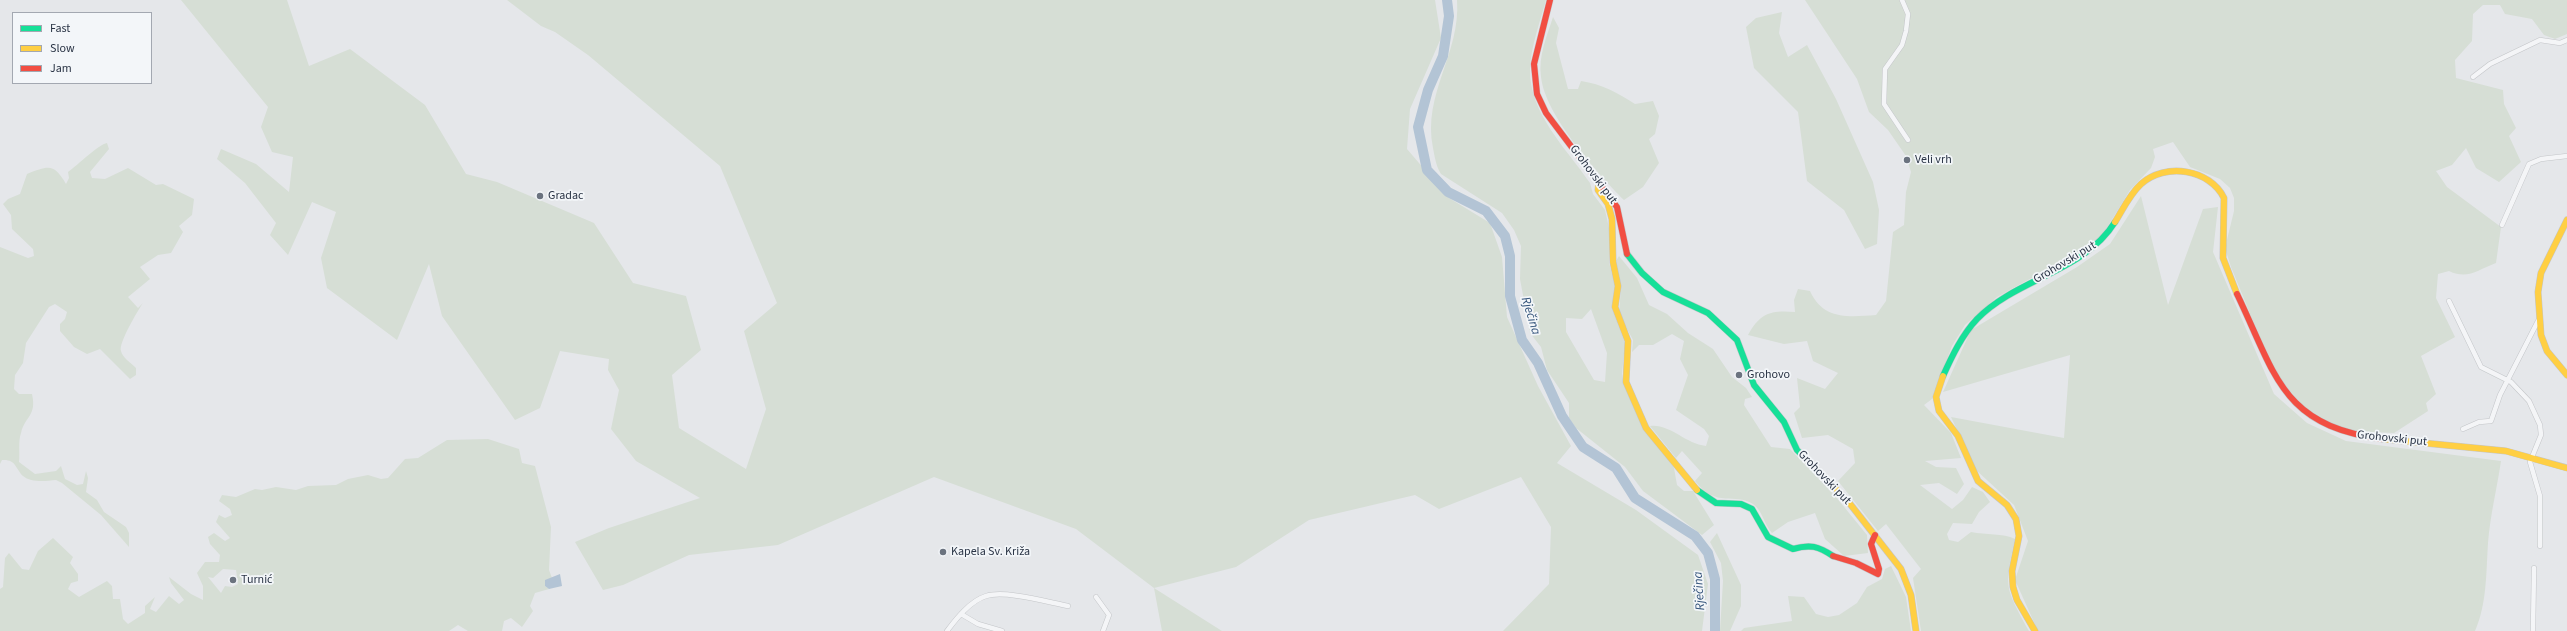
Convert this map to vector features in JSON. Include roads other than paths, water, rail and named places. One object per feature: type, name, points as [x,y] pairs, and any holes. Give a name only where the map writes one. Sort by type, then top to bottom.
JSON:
[{"type":"main road","name":"Grohovski put","points":[[1550,0],[1534,64],[1537,94],[1546,113],[1617,207],[1625,251],[1663,292],[1708,313],[1737,340],[1754,385],[1784,422],[1796,450],[1833,486],[1875,535],[1901,569],[1908,583],[1916,631]]},
{"type":"main road","name":"Grohovski put","points":[[2035,631],[2013,590],[2013,568],[2020,539],[2016,519],[2010,508],[1978,482],[1954,429],[1940,413],[1936,398],[1955,348],[1968,326],[1991,305],[2090,250],[2105,237],[2137,188],[2158,174],[2172,172],[2197,175],[2212,181],[2222,190],[2226,200],[2221,249],[2226,270],[2276,380],[2283,390],[2305,412],[2334,429],[2363,437],[2488,449],[2531,456],[2567,468]]},
{"type":"main road","points":[[1599,182],[1598,190],[1608,204],[1612,219],[1613,262],[1618,286],[1615,307],[1628,341],[1626,382],[1646,428],[1695,489],[1716,503],[1741,504],[1752,509],[1768,537],[1788,547],[1796,549],[1807,545],[1817,546],[1837,558],[1856,562],[1875,574],[1878,574],[1879,569],[1871,544],[1875,535]]},
{"type":"main road","points":[[2567,220],[2561,238],[2539,280],[2538,321],[2540,339],[2545,348],[2567,375]]},
{"type":"street","points":[[1902,0],[1908,14],[1906,31],[1902,45],[1885,69],[1884,104],[1908,140]]},
{"type":"street","points":[[2473,77],[2490,64],[2540,40],[2560,43],[2567,40]]},
{"type":"street","points":[[2502,225],[2529,164],[2541,159],[2567,156]]},
{"type":"street","points":[[2449,301],[2462,324],[2478,362],[2487,371],[2507,380],[2529,401],[2540,425],[2539,443],[2531,456],[2530,462],[2540,496],[2540,546]]},
{"type":"street","points":[[2464,429],[2479,422],[2491,421],[2507,380],[2538,321]]},
{"type":"street","points":[[2533,631],[2534,568]]},
{"type":"street","points":[[946,631],[961,614],[984,596],[997,594],[1068,606]]},
{"type":"street","points":[[1096,597],[1109,615],[1103,631]]},
{"type":"street","points":[[961,614],[978,624],[1002,631]]},
{"type":"water","points":[[560,574],[562,586],[549,589],[545,586],[545,580]]},
{"type":"waterway","name":"Rječina","points":[[1447,0],[1449,16],[1443,56],[1428,90],[1418,127],[1427,170],[1448,192],[1486,211],[1505,236],[1510,256],[1510,296],[1522,340],[1538,363],[1562,416],[1583,447],[1616,468],[1635,498],[1695,536],[1708,553],[1715,579],[1715,631]]},
{"type":"place","name":"Veli vrh","points":[[1907,160]]},
{"type":"place","name":"Gradac","points":[[540,196]]},
{"type":"place","name":"Grohovo","points":[[1739,375]]},
{"type":"place","name":"Kapela Sv. Križa","points":[[943,552]]},
{"type":"place","name":"Turnić","points":[[233,580]]}]
